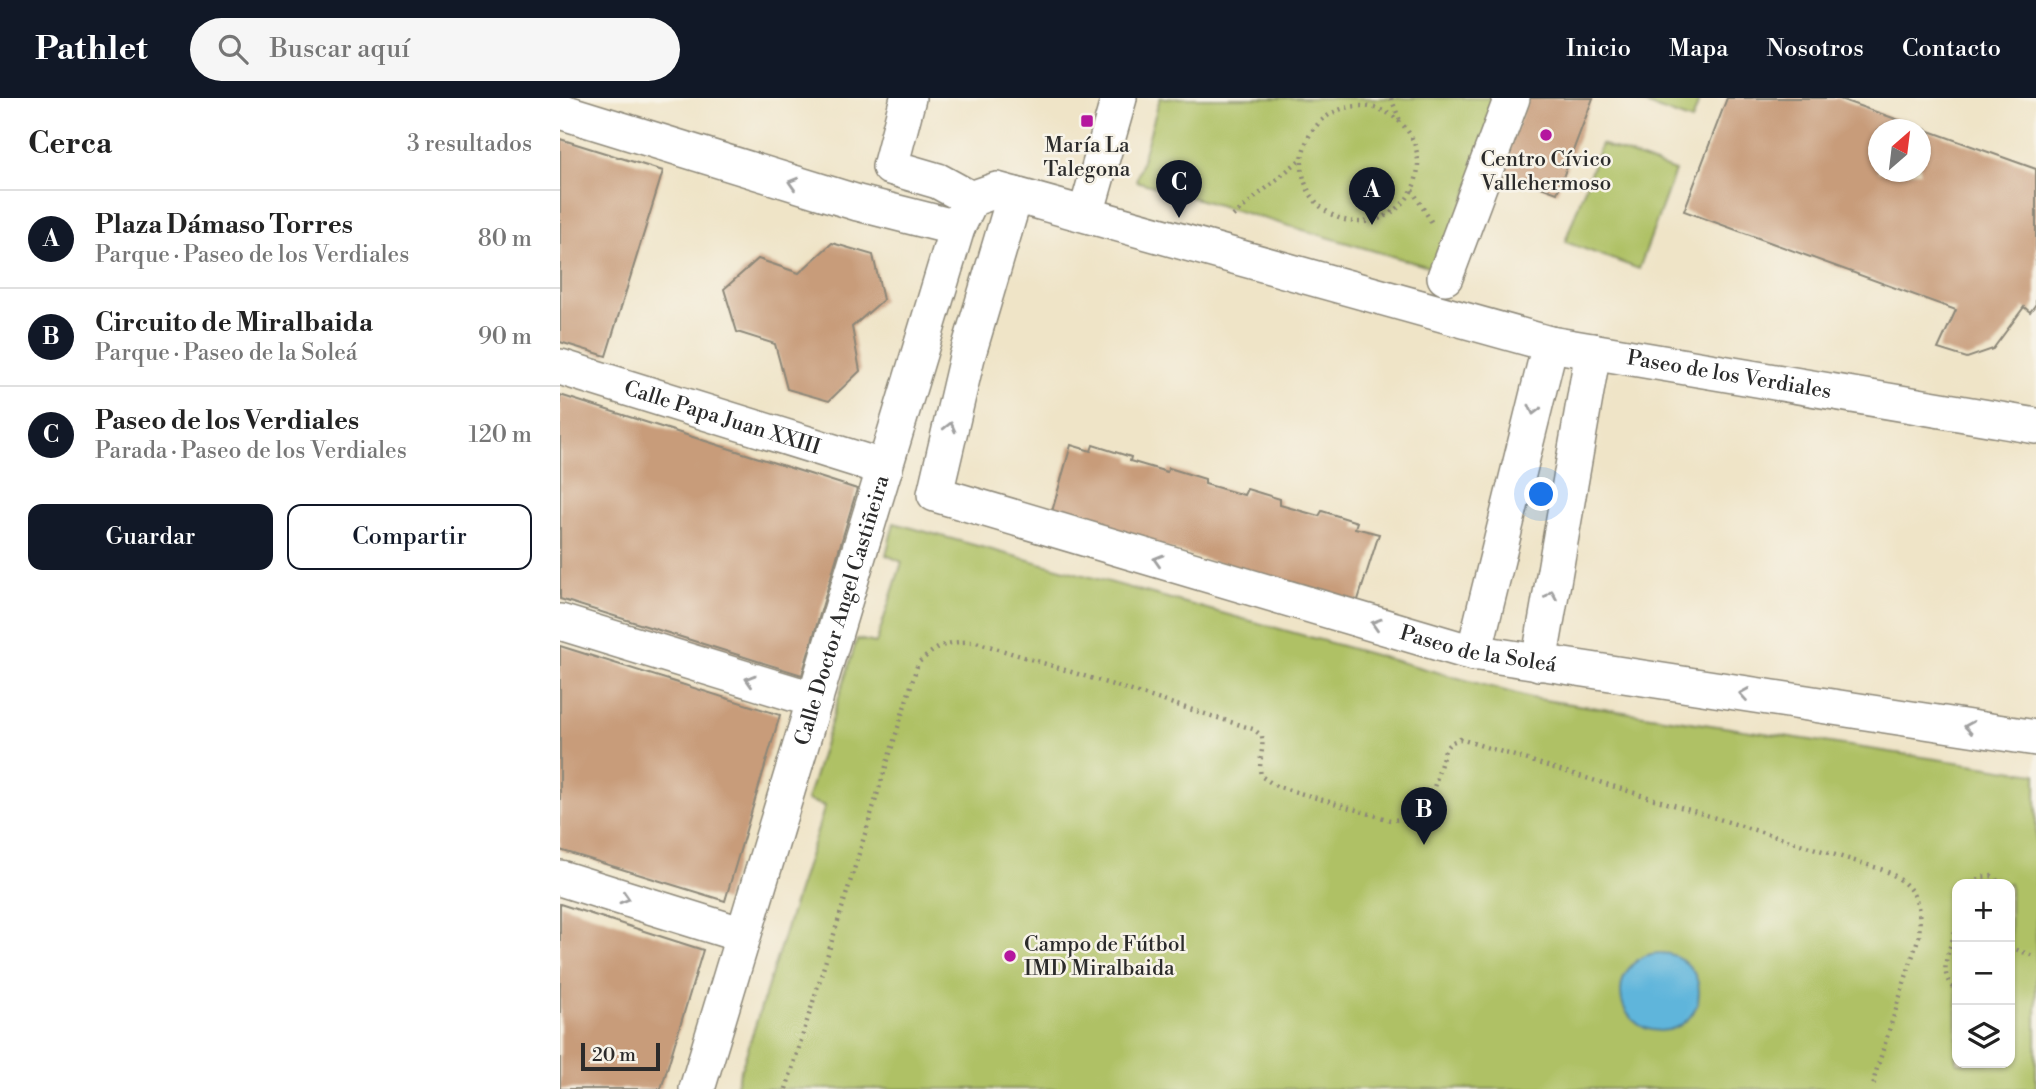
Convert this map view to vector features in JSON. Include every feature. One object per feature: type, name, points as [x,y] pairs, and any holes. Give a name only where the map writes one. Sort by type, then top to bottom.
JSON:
[{"type":"street","points":[[908,98],[890,167],[938,181],[964,213]]},
{"type":"street","points":[[1086,214],[1119,98]]},
{"type":"street","points":[[1445,277],[1512,98]]},
{"type":"street","points":[[560,111],[858,203],[964,213]]},
{"type":"street","name":"Paseo de los Verdiales","points":[[964,213],[997,190],[1550,344],[2036,426]]},
{"type":"street","name":"Paseo de la Soleá","points":[[1015,195],[967,357],[935,494],[1474,653],[2036,738]]},
{"type":"street","name":"Calle Doctor Angel Castiñeira","points":[[697,1089],[964,213]]},
{"type":"street","points":[[1474,653],[1550,344]]},
{"type":"street","points":[[1539,663],[1593,351]]},
{"type":"street","name":"Calle Papa Juan XXIII","points":[[560,367],[885,468]]},
{"type":"street","points":[[560,622],[815,700]]},
{"type":"street","points":[[560,878],[743,935]]},
{"type":"path","points":[[1391,98],[1418,155],[1418,173],[1412,190],[1401,206],[1386,216],[1367,222],[1348,221],[1331,214],[1316,202],[1306,186],[1303,157],[1313,130],[1328,116],[1346,108],[1365,107],[1385,112],[1401,123]]},
{"type":"path","points":[[1233,216],[1303,157]]},
{"type":"path","points":[[786,1089],[918,663],[933,650],[953,641],[976,642],[1253,729],[1262,736],[1264,748],[1259,765],[1261,776],[1276,786],[1390,820],[1404,820],[1420,814],[1430,800],[1444,751],[1449,744],[1460,739],[1884,870],[1909,887],[1918,902],[1921,918],[1919,936],[1875,1075],[1873,1089]]},
{"type":"path","points":[[1978,879],[1992,876],[1995,879]]},
{"type":"path","points":[[1952,944],[1945,968],[1947,982],[1952,987]]},
{"type":"path","points":[[2015,949],[2036,957]]},
{"type":"green space","points":[[1160,98],[1503,98],[1439,270],[1136,181]]},
{"type":"green space","points":[[1629,98],[1700,98],[1692,121]]},
{"type":"green space","points":[[1601,144],[1675,171],[1639,269],[1565,242]]},
{"type":"green space","points":[[894,523],[1531,698],[2036,774],[2036,1089],[735,1089],[825,806],[807,800],[857,639],[876,643],[902,562],[886,555]]},
{"type":"water","points":[[1652,953],[1668,953],[1682,959],[1693,970],[1699,984],[1699,1000],[1693,1014],[1682,1025],[1668,1031],[1652,1031],[1638,1025],[1627,1014],[1621,1000],[1621,984],[1627,970],[1638,959]]},
{"type":"building","name":"Centro Cívico Vallehermoso","points":[[1528,98],[1593,98],[1557,193],[1500,172]]},
{"type":"building","points":[[1727,98],[1837,98],[1896,119],[1868,119],[1868,182],[1931,182],[1931,132],[2036,169],[2036,304],[2030,312],[2024,307],[1993,349],[1967,358],[1938,349],[1956,310],[1684,211]]},
{"type":"building","points":[[560,139],[663,171],[606,356],[560,342]]},
{"type":"building","points":[[832,243],[873,255],[883,300],[852,327],[860,371],[829,401],[787,389],[775,344],[737,332],[724,289],[758,259],[799,273]]},
{"type":"building","points":[[560,395],[857,489],[802,675],[560,599]]},
{"type":"building","points":[[1071,445],[1091,451],[1093,445],[1131,457],[1130,461],[1167,472],[1169,468],[1205,479],[1205,484],[1244,495],[1247,489],[1280,499],[1280,505],[1319,516],[1322,511],[1357,522],[1355,528],[1379,534],[1357,603],[1051,515]]},
{"type":"building","points":[[560,646],[780,715],[725,901],[560,850]]},
{"type":"building","points":[[560,904],[703,950],[661,1089],[560,1089]]},
{"type":"place","name":"María La Talegona","points":[[1087,121]]},
{"type":"place","name":"Centro Cívico Vallehermoso","points":[[1546,135]]},
{"type":"place","name":"Paseo de los Verdiales","points":[[1179,218]]},
{"type":"place","name":"Plaza Dámaso Torres","points":[[1372,225]]},
{"type":"place","name":"Circuito de Miralbaida","points":[[1424,845]]},
{"type":"place","name":"Campo de Fútbol IMD Miralbaida","points":[[1010,956]]}]
